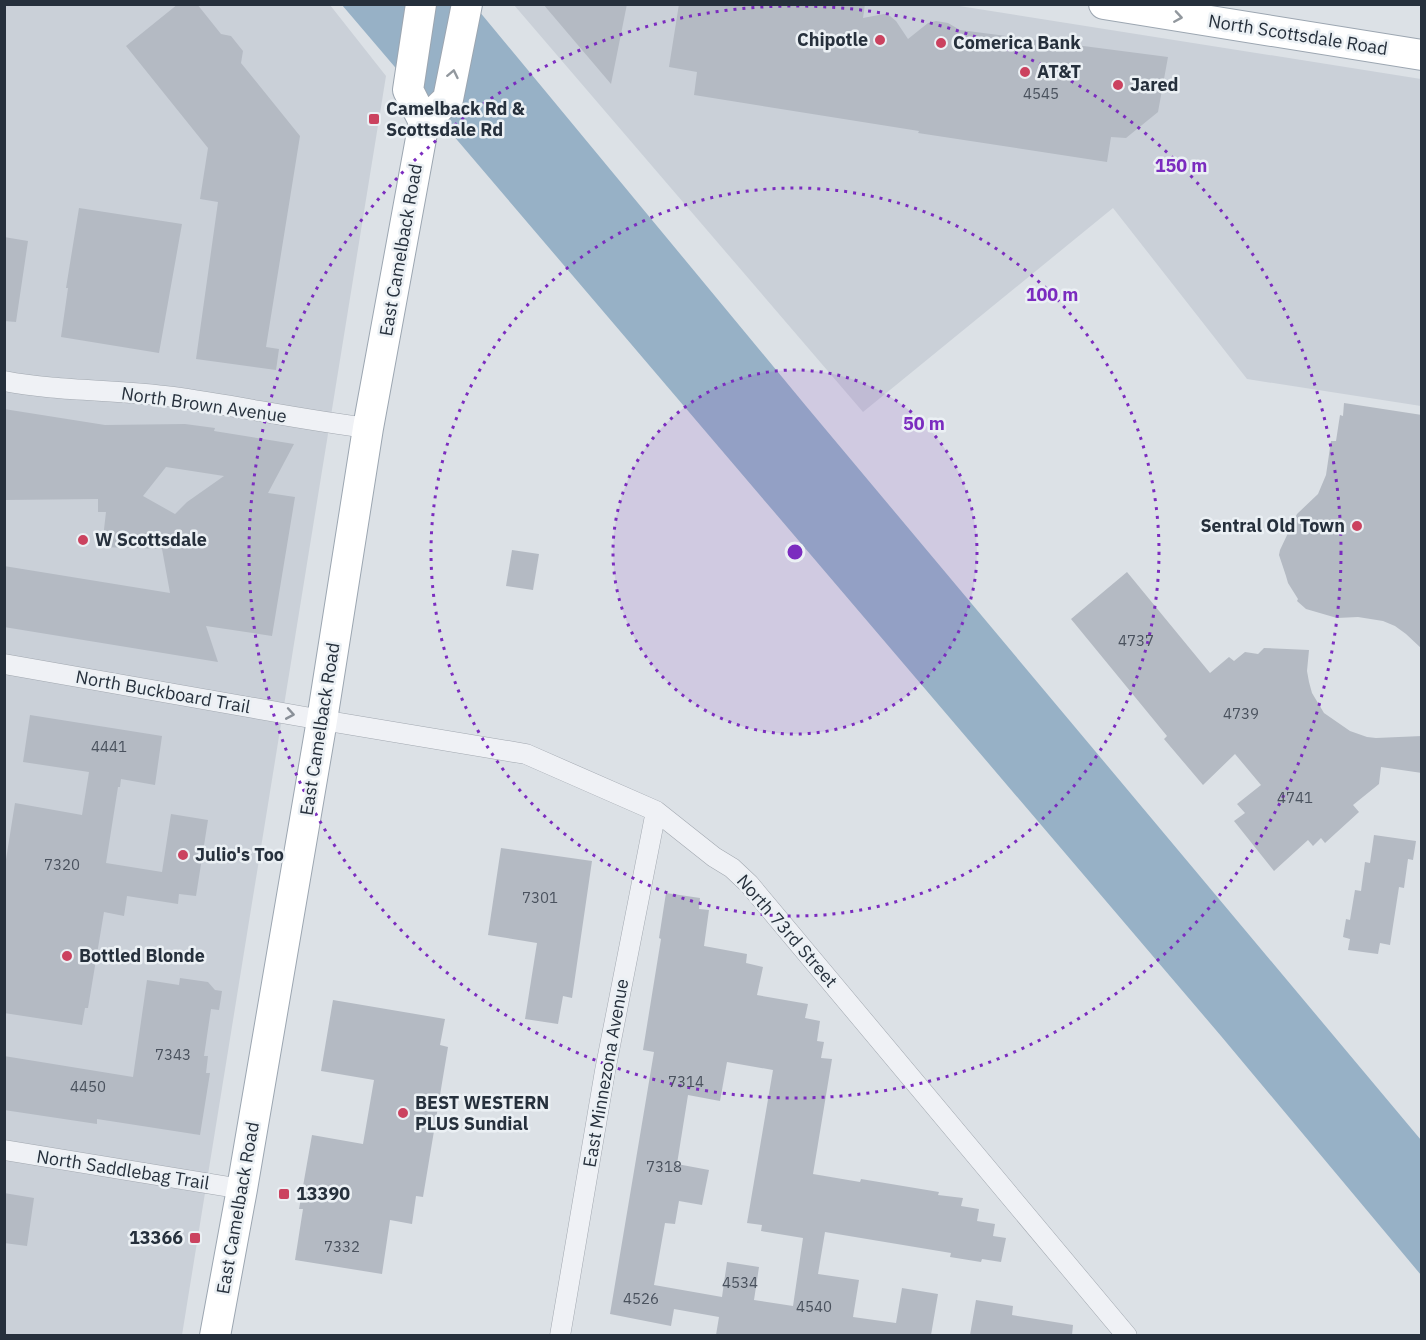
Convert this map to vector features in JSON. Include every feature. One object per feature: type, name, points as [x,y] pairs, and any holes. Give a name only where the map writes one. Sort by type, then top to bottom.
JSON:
[{"type":"main road","points":[[421,4],[408,90],[424,122],[447,99],[467,4]]},
{"type":"main road","name":"North Scottsdale Road","points":[[1104,4],[1422,55]]},
{"type":"main road","name":"East Camelback Road","points":[[215,1335],[322,720],[368,428],[424,122]]},
{"type":"street","name":"North Brown Avenue","points":[[4,381],[33,387],[171,397],[368,428]]},
{"type":"street","name":"North Buckboard Trail","points":[[4,664],[322,720]]},
{"type":"street","name":"North 73rd Street","points":[[322,720],[526,754],[656,811],[714,857],[732,868],[749,884],[1127,1335]]},
{"type":"street","name":"East Minnezona Avenue","points":[[560,1335],[605,1071],[656,811]]},
{"type":"street","name":"North Saddlebag Trail","points":[[4,1150],[242,1189]]},
{"type":"shaded area","points":[[5,5],[330,5],[386,76],[182,1335],[5,1336]]},
{"type":"shaded area","points":[[514,5],[953,5],[1421,79],[1421,406],[1247,379],[1113,208],[863,412]]},
{"type":"water","points":[[342,5],[474,5],[806,406],[1421,1140],[1421,1275],[1221,1036]]},
{"type":"building","points":[[178,4],[197,4],[221,34],[231,36],[243,51],[241,63],[300,136],[266,347],[279,349],[276,370],[196,359],[218,202],[200,199],[208,148],[126,46]]},
{"type":"building","points":[[543,4],[627,4],[611,84]]},
{"type":"building","points":[[679,4],[865,4],[863,18],[884,14],[890,16],[908,39],[928,23],[936,21],[948,23],[960,30],[1168,57],[1158,112],[1126,138],[1111,137],[1107,162],[694,95],[697,72],[669,67]]},
{"type":"building","points":[[79,208],[182,224],[159,353],[61,337],[68,288],[66,288]]},
{"type":"building","points":[[4,237],[28,241],[16,322],[4,321]]},
{"type":"building","name":"Sentral Old Town","points":[[1344,403],[1422,415],[1422,649],[1395,626],[1383,621],[1358,617],[1337,618],[1306,609],[1297,601],[1288,583],[1279,555],[1297,514],[1318,494],[1326,475],[1331,441],[1336,441]]},
{"type":"building","points":[[4,409],[105,425],[185,424],[294,444],[268,493],[295,497],[272,636],[206,626],[218,662],[4,627],[4,566],[170,593],[162,549],[102,547],[106,512],[98,512],[98,499],[4,500]],"holes":[[[166,467],[224,476],[187,502],[175,514],[143,496]]]},
{"type":"building","points":[[512,550],[539,554],[533,590],[506,586]]},
{"type":"building","points":[[1127,572],[1210,673],[1229,657],[1234,661],[1245,652],[1258,654],[1264,648],[1309,650],[1307,671],[1309,682],[1312,693],[1324,713],[1350,731],[1367,737],[1422,736],[1422,773],[1381,767],[1379,784],[1353,805],[1359,812],[1325,843],[1321,838],[1313,846],[1308,840],[1274,871],[1234,821],[1245,813],[1237,804],[1261,785],[1235,754],[1203,785],[1164,739],[1167,736],[1071,619]]},
{"type":"building","points":[[30,715],[162,736],[155,785],[121,779],[106,863],[162,872],[171,814],[208,820],[196,896],[179,894],[178,904],[127,896],[124,916],[104,912],[88,1008],[85,1008],[82,1025],[4,1013],[4,872],[15,803],[82,815],[89,772],[23,762]]},
{"type":"building","points":[[1374,835],[1416,841],[1413,860],[1408,859],[1404,888],[1399,887],[1390,945],[1380,943],[1378,954],[1348,950],[1350,939],[1343,937],[1346,919],[1350,920],[1355,890],[1361,891],[1365,862],[1370,863]]},
{"type":"building","points":[[501,848],[592,861],[572,998],[563,996],[558,1024],[525,1019],[537,943],[488,935]]},
{"type":"building","points":[[666,893],[700,898],[699,909],[709,910],[704,946],[747,954],[746,963],[763,967],[757,995],[808,1004],[805,1018],[820,1021],[817,1041],[824,1042],[821,1058],[832,1059],[813,1174],[860,1182],[861,1179],[963,1198],[961,1206],[979,1209],[977,1221],[995,1224],[993,1236],[1006,1238],[1001,1262],[982,1259],[981,1262],[950,1257],[951,1253],[825,1232],[818,1274],[859,1280],[853,1317],[896,1323],[902,1288],[938,1294],[931,1335],[716,1335],[719,1317],[674,1309],[671,1326],[610,1314],[654,1052],[643,1050],[661,939],[659,938]],"holes":[[[727,1062],[773,1070],[747,1223],[762,1225],[761,1231],[803,1238],[793,1306],[754,1300],[759,1267],[727,1262],[722,1297],[654,1285],[665,1223],[675,1224],[679,1201],[702,1205],[709,1170],[677,1164],[688,1095],[720,1101]]]},
{"type":"building","points":[[180,978],[208,982],[215,990],[222,991],[219,1010],[211,1009],[204,1056],[208,1056],[206,1073],[210,1073],[200,1135],[97,1119],[97,1124],[4,1110],[4,1056],[133,1077],[147,980],[179,985]]},
{"type":"building","name":"BEST WESTERN PLUS Sundial","points":[[333,1000],[445,1019],[440,1045],[448,1047],[423,1197],[416,1196],[412,1224],[390,1220],[382,1274],[295,1260],[303,1209],[299,1209],[312,1135],[363,1144],[374,1080],[321,1071]]},
{"type":"building","points":[[4,1193],[34,1198],[27,1246],[4,1243]]},
{"type":"building","points":[[976,1300],[1013,1306],[1012,1315],[1073,1325],[1072,1335],[970,1335]]},
{"type":"place","name":"Chipotle","points":[[880,40]]},
{"type":"place","name":"Comerica Bank","points":[[941,43]]},
{"type":"place","name":"AT&T","points":[[1025,72]]},
{"type":"place","name":"Jared","points":[[1118,85]]},
{"type":"place","name":"Camelback Rd & Scottsdale Rd","points":[[374,119]]},
{"type":"place","name":"Sentral Old Town","points":[[1357,526]]},
{"type":"place","name":"W Scottsdale","points":[[83,540]]},
{"type":"place","name":"Julio's Too","points":[[183,855]]},
{"type":"place","name":"Bottled Blonde","points":[[67,956]]},
{"type":"place","name":"BEST WESTERN PLUS Sundial","points":[[403,1113]]},
{"type":"place","name":"13390","points":[[284,1194]]},
{"type":"place","name":"13366","points":[[195,1238]]}]
